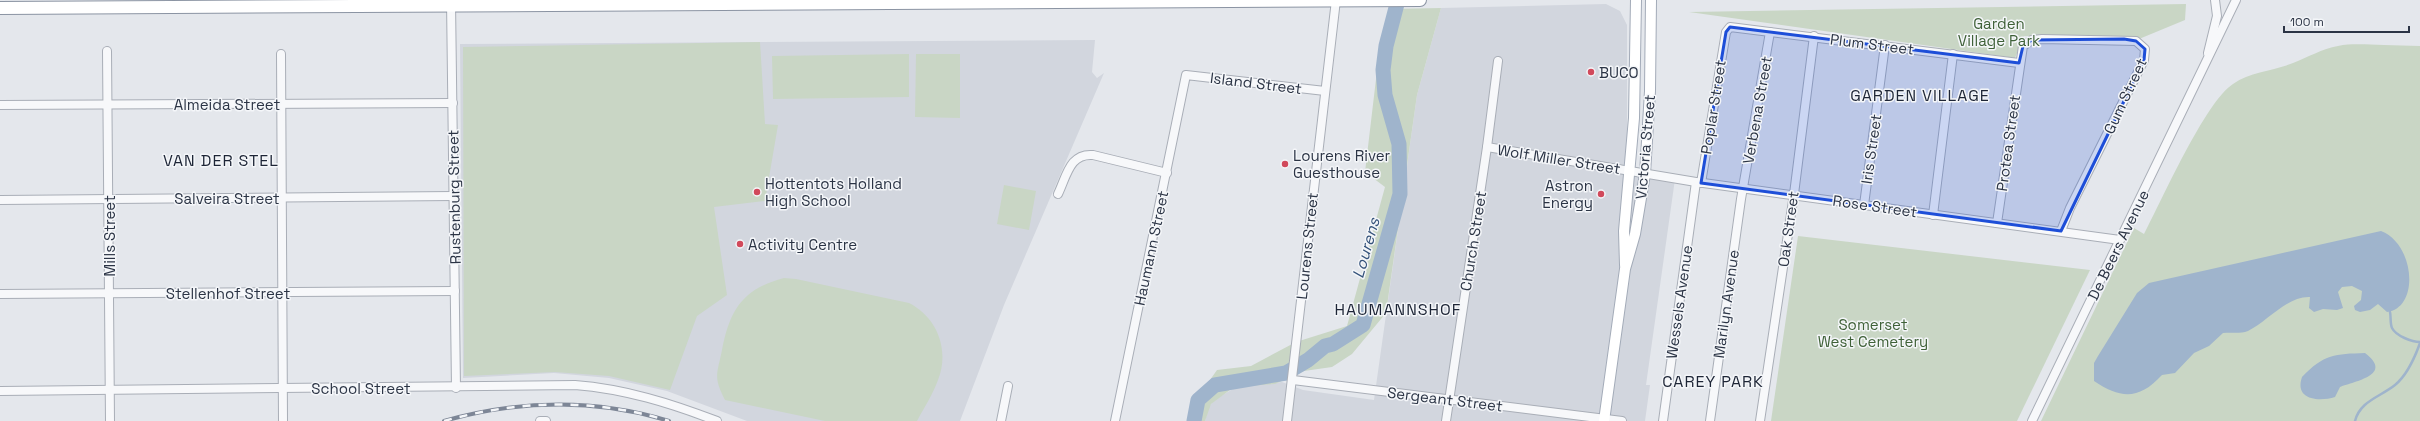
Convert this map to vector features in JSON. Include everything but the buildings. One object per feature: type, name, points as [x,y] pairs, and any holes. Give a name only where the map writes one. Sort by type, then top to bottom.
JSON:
[{"type":"highway","points":[[0,8],[451,3],[1420,0]]},
{"type":"main road","name":"Victoria Street","points":[[1625,269],[1624,231],[1634,110],[1636,0]]},
{"type":"main road","name":"Victoria Street","points":[[1604,420],[1625,269],[1635,234],[1645,174],[1650,91],[1651,0]]},
{"type":"street","name":"De Beers Avenue","points":[[2204,69],[2217,16],[2215,0]]},
{"type":"street","name":"De Beers Avenue","points":[[2032,421],[2204,69],[2236,0]]},
{"type":"street","name":"Lourens Street","points":[[1287,421],[1336,1]]},
{"type":"street","name":"Rustenburg Street","points":[[451,3],[456,388]]},
{"type":"street","name":"Plum Street","points":[[1726,32],[1730,27],[1735,27],[2019,63]]},
{"type":"street","name":"Poplar Street","points":[[1699,183],[1726,32]]},
{"type":"street","name":"Verbena Street","points":[[1743,188],[1770,32]]},
{"type":"street","name":"Oak Street","points":[[1760,421],[1794,194],[1814,36]]},
{"type":"street","name":"Gum Street","points":[[2019,63],[2023,46],[2032,40],[2124,39],[2136,40],[2144,49],[2144,60],[2067,214],[2061,231]]},
{"type":"street","name":"Iris Street","points":[[1864,205],[1885,45]]},
{"type":"street","name":"Mills Street","points":[[107,51],[110,421]]},
{"type":"street","points":[[281,54],[284,421]]},
{"type":"street","points":[[1933,215],[1954,54]]},
{"type":"street","name":"Church Street","points":[[1446,421],[1487,147],[1498,61]]},
{"type":"street","name":"Protea Street","points":[[1997,223],[2019,63]]},
{"type":"street","name":"Island Street","points":[[1186,75],[1325,91]]},
{"type":"street","name":"Haumann Street","points":[[1116,421],[1186,75]]},
{"type":"street","name":"Almeida Street","points":[[0,105],[453,103]]},
{"type":"street","name":"Wolf Miller Street","points":[[1487,147],[1630,171]]},
{"type":"street","points":[[1058,194],[1075,158],[1082,155],[1093,155],[1167,172]]},
{"type":"street","name":"Rose Street","points":[[1630,171],[1699,183],[1794,194],[1933,215],[2120,240]]},
{"type":"street","name":"Wessels Avenue","points":[[1663,421],[1699,183]]},
{"type":"street","name":"Marilyn Avenue","points":[[1710,421],[1743,188]]},
{"type":"street","name":"Salveira Street","points":[[0,200],[454,196]]},
{"type":"street","name":"Stellenhof Street","points":[[0,294],[455,291]]},
{"type":"street","name":"Sergeant Street","points":[[1293,376],[1449,400],[1622,421]]},
{"type":"street","name":"School Street","points":[[0,391],[456,388],[552,385],[597,387],[622,391],[670,404],[717,421]]},
{"type":"street","points":[[1001,421],[1008,386]]},
{"type":"street","points":[[541,421],[546,421]]},
{"type":"highlighted area","points":[[1730,27],[2019,63],[2023,46],[2032,40],[2124,39],[2136,41],[2145,49],[2144,60],[2061,231],[1701,183],[1726,32]]},
{"type":"shaded area","points":[[1606,4],[1620,11],[1627,25],[1627,149],[1625,171],[1675,179],[1646,385],[1650,385],[1645,421],[1205,421],[1208,408],[1214,400],[1238,386],[1282,382],[1303,390],[1374,400],[1417,95],[1441,8]]},
{"type":"shaded area","name":"Hottentots Holland High School","points":[[1095,40],[1092,72],[1097,78],[1104,73],[1004,305],[960,421],[747,421],[667,391],[609,378],[554,373],[463,378],[460,44]]},
{"type":"green space","name":"Garden Village Park","points":[[2186,4],[2185,20],[2139,39],[2024,36],[2015,58],[1689,12]]},
{"type":"green space","points":[[1441,8],[1417,95],[1386,313],[1352,354],[1332,367],[1304,371],[1275,384],[1234,387],[1211,404],[1205,421],[1189,421],[1193,404],[1217,370],[1251,366],[1296,342],[1347,326],[1385,187],[1365,172],[1381,37],[1385,36],[1389,9]]},
{"type":"green space","points":[[760,42],[765,124],[778,125],[765,201],[714,207],[727,295],[697,316],[670,390],[609,376],[555,372],[464,376],[463,47]]},
{"type":"green space","points":[[2361,44],[2420,46],[2420,421],[2041,421],[2134,228],[2144,234],[2197,130],[2222,94],[2233,84],[2247,76],[2286,66],[2326,49],[2338,46]]},
{"type":"green space","points":[[909,54],[909,97],[773,99],[772,56]]},
{"type":"green space","points":[[916,54],[960,54],[960,118],[915,117]]},
{"type":"green space","points":[[1004,185],[1036,191],[1029,230],[997,224]]},
{"type":"green space","name":"Somerset West Cemetery","points":[[1798,236],[2090,270],[2017,421],[1771,421]]},
{"type":"green space","points":[[784,278],[796,279],[909,303],[919,309],[927,317],[934,326],[941,346],[941,369],[931,396],[917,421],[825,421],[725,400],[717,380],[717,375],[725,336],[734,312],[748,295],[758,288]]},
{"type":"water","points":[[2381,231],[2392,238],[2401,249],[2407,261],[2409,288],[2405,299],[2398,308],[2387,312],[2378,304],[2370,310],[2360,312],[2355,310],[2354,306],[2361,300],[2362,291],[2352,286],[2342,287],[2338,292],[2343,308],[2337,310],[2323,309],[2314,312],[2309,308],[2310,297],[2293,301],[2248,331],[2239,333],[2223,333],[2209,346],[2194,353],[2175,373],[2162,375],[2154,383],[2137,393],[2121,394],[2094,381],[2094,363],[2137,293],[2149,283]]},
{"type":"water","points":[[2365,353],[2373,361],[2375,367],[2374,372],[2369,376],[2340,387],[2335,397],[2329,399],[2315,399],[2305,395],[2302,391],[2300,385],[2302,377],[2317,364],[2330,357],[2338,355]]},
{"type":"waterway","name":"Lourens","points":[[1194,421],[1198,400],[1215,385],[1286,373],[1308,360],[1325,346],[1333,344],[1363,325],[1400,194],[1399,144],[1385,95],[1383,70],[1386,46],[1398,0]]},
{"type":"waterway","points":[[2390,312],[2391,326],[2394,331],[2404,338],[2420,342]]},
{"type":"waterway","points":[[2355,421],[2361,409],[2366,404],[2395,385],[2403,377],[2413,360],[2420,343]]},
{"type":"railway","points":[[444,421],[500,409],[556,404],[613,408],[669,421]]},
{"type":"place","name":"BUCO","points":[[1591,72]]},
{"type":"place","name":"Lourens River Guesthouse","points":[[1285,164]]},
{"type":"place","name":"Hottentots Holland High School","points":[[757,192]]},
{"type":"place","name":"Astron Energy","points":[[1601,194]]},
{"type":"place","name":"Activity Centre","points":[[740,244]]},
{"type":"district","name":"GARDEN VILLAGE","points":[[1920,95]]},
{"type":"district","name":"VAN DER STEL","points":[[221,160]]},
{"type":"district","name":"HAUMANNSHOF","points":[[1398,309]]},
{"type":"district","name":"CAREY PARK","points":[[1713,381]]}]
